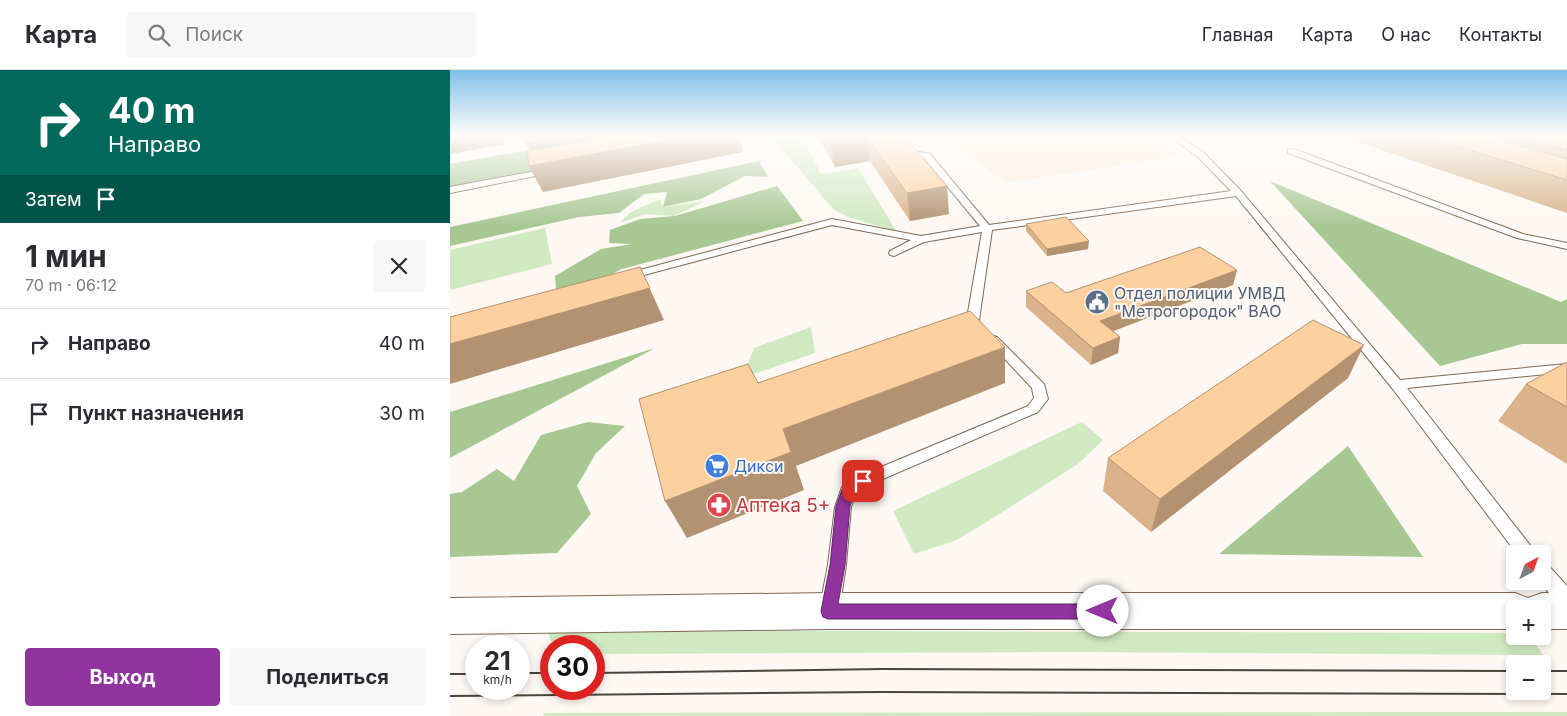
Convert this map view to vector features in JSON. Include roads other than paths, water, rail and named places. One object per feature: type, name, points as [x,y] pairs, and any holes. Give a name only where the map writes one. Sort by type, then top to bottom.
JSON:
[{"type":"street","points":[[450,616],[828,611],[1506,611]]},
{"type":"street","points":[[1551,611],[1567,611]]},
{"type":"lane","points":[[935,166],[987,228],[973,320]]},
{"type":"lane","points":[[1212,166],[1238,193],[1397,385],[1521,545]]},
{"type":"lane","points":[[1333,166],[1520,236],[1567,246]]},
{"type":"lane","points":[[450,190],[558,169]]},
{"type":"lane","points":[[894,254],[921,239],[1238,193]]},
{"type":"lane","points":[[614,285],[640,273],[832,222],[921,239]]},
{"type":"lane","points":[[946,330],[973,320]]},
{"type":"lane","points":[[828,611],[837,565],[843,506],[848,491],[863,481],[1033,409],[1041,399],[1039,387],[973,320]]},
{"type":"lane","points":[[1397,385],[1567,368]]},
{"type":"lane","points":[[1551,581],[1567,600]]},
{"type":"tram line","points":[[605,673],[883,669],[1506,671]]},
{"type":"tram line","points":[[1551,671],[1567,671]]},
{"type":"tram line","points":[[530,673],[540,673]]},
{"type":"tram line","points":[[450,674],[465,674]]},
{"type":"tram line","points":[[450,696],[881,692],[1567,694]]},
{"type":"place","name":"Отдел полиции УМВД \"Метрогородок\" ВАО","points":[[1097,302]]},
{"type":"place","name":"Дикси","points":[[717,466]]},
{"type":"place","name":"Аптека 5+","points":[[719,505]]}]
